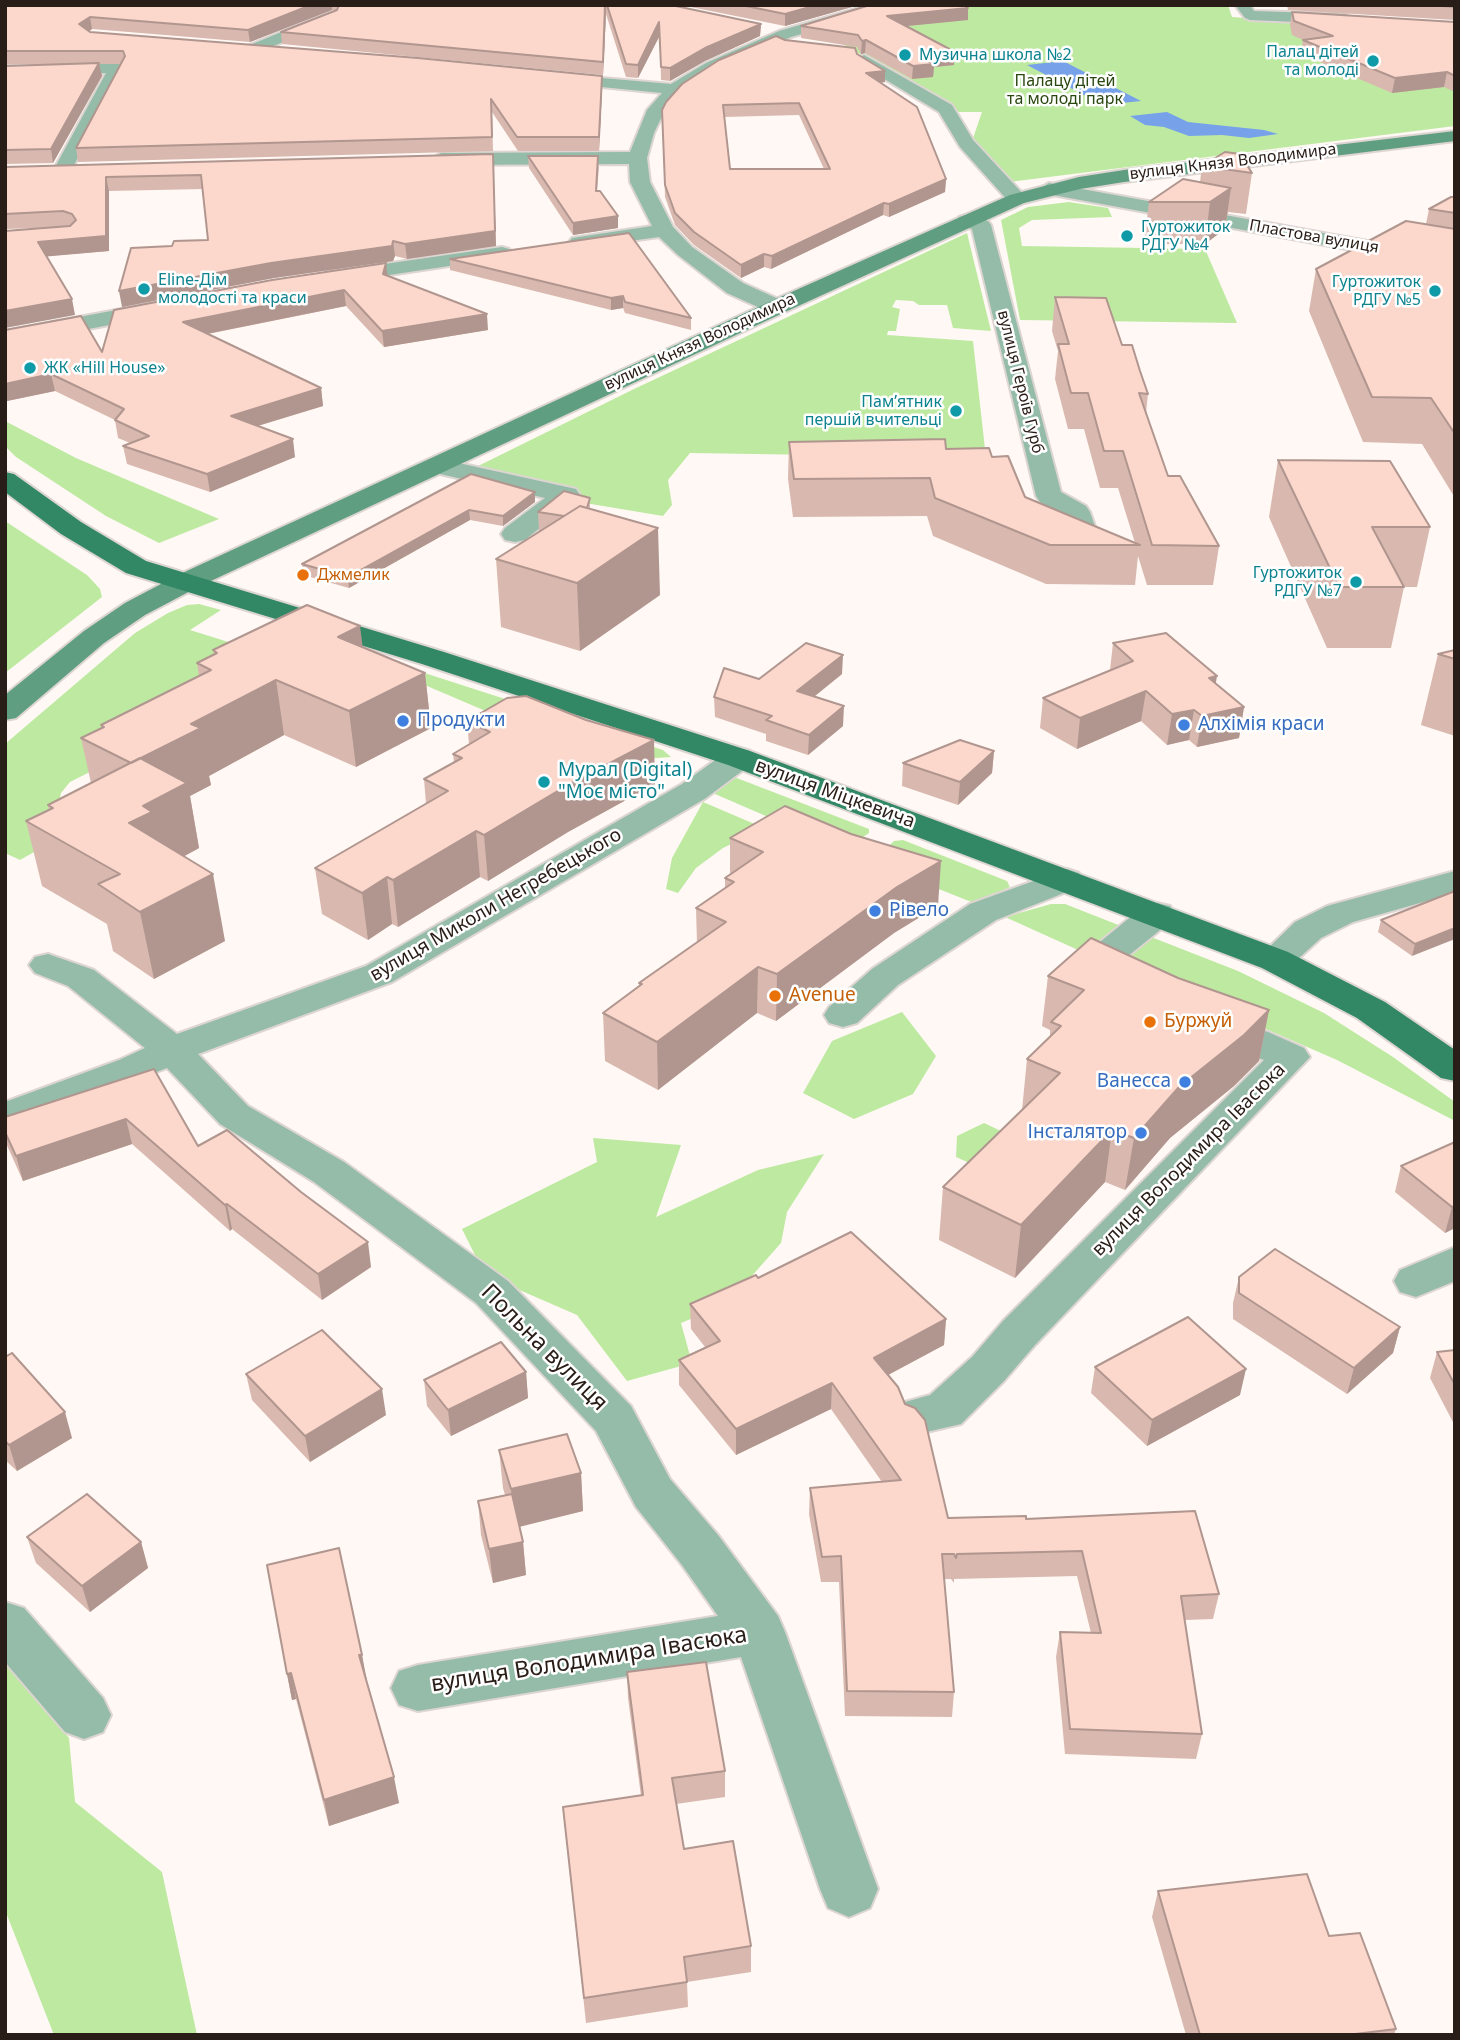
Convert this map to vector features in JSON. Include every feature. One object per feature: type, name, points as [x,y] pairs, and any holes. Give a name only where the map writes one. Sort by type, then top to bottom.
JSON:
[{"type":"main road","name":"вулиця Міцкевича","points":[[5,480],[103,550],[136,567],[188,581],[738,758],[1275,960],[1371,1010],[1455,1069]]},
{"type":"street","points":[[776,307],[735,288],[685,251],[663,230],[640,182],[638,158],[656,110],[674,89],[739,52],[785,34],[886,5]]},
{"type":"street","points":[[1246,10],[1365,21]]},
{"type":"street","points":[[289,53],[244,49],[331,17]]},
{"type":"street","points":[[757,28],[785,34]]},
{"type":"street","points":[[785,34],[779,39],[801,46]]},
{"type":"street","points":[[855,55],[946,109],[966,143],[1017,199]]},
{"type":"street","points":[[5,71],[117,68],[62,171]]},
{"type":"street","points":[[540,76],[674,89]]},
{"type":"street","name":"вулиця Князя Володимира","points":[[5,711],[94,637],[135,609],[188,581],[776,307],[1017,199],[1049,189],[1124,176],[1455,136]]},
{"type":"street","points":[[421,160],[638,158]]},
{"type":"street","points":[[40,172],[90,170]]},
{"type":"street","name":"Пластова вулиця","points":[[1049,189],[1455,263]]},
{"type":"street","name":"вулиця Героїв Гурб","points":[[966,221],[981,225],[1049,496],[1077,512],[1086,538]]},
{"type":"street","points":[[561,245],[663,230]]},
{"type":"street","points":[[314,281],[523,250]]},
{"type":"street","points":[[5,338],[186,304]]},
{"type":"street","points":[[436,466],[568,495],[516,534]]},
{"type":"street","name":"вулиця Миколи Негребецького","points":[[5,1117],[133,1069],[172,1050],[379,974],[694,791],[738,758]]},
{"type":"street","points":[[843,1016],[885,977],[983,912],[1067,880]]},
{"type":"street","points":[[1275,960],[1308,930],[1340,914],[1455,881]]},
{"type":"street","points":[[1135,995],[1086,972],[1157,914]]},
{"type":"street","name":"Польна вулиця","points":[[48,965],[81,978],[172,1050],[234,1115],[329,1172],[492,1292],[614,1419],[653,1493],[700,1550],[759,1632],[849,1889]]},
{"type":"street","name":"вулиця Володимира Івасюка","points":[[922,1415],[944,1411],[1290,1057],[1254,1041],[1172,1012]]},
{"type":"street","points":[[1416,1281],[1455,1263]]},
{"type":"street","points":[[5,1624],[84,1715]]},
{"type":"street","name":"вулиця Володимира Івасюка","points":[[418,1688],[759,1632]]},
{"type":"green space","name":"Палацу дітей та молоді парк","points":[[915,5],[1228,5],[1232,17],[1455,32],[1455,126],[1009,182],[972,141],[982,112],[959,112],[834,39]]},
{"type":"green space","points":[[1069,202],[1108,208],[1112,217],[1032,220],[1019,228],[1022,246],[1205,249],[1237,323],[1020,320],[1001,220],[1028,207]]},
{"type":"green space","points":[[967,233],[991,331],[953,328],[947,305],[919,305],[913,301],[896,300],[892,307],[900,309],[896,331],[888,331],[887,335],[973,341],[988,476],[946,457],[690,453],[668,480],[672,505],[663,516],[573,501],[472,469],[634,389]]},
{"type":"green space","points":[[5,421],[76,458],[219,519],[159,543],[106,516],[16,457],[5,446]]},
{"type":"green space","points":[[5,521],[87,575],[100,589],[102,597],[5,673]]},
{"type":"green space","points":[[199,604],[221,610],[190,630],[276,657],[137,748],[70,782],[61,793],[50,843],[20,860],[5,853],[5,744],[135,633],[168,613],[187,605]]},
{"type":"green space","points":[[310,636],[663,750],[671,757],[641,759],[516,724]]},
{"type":"green space","points":[[729,775],[869,829],[869,833],[853,844],[835,846],[715,794],[717,786]]},
{"type":"green space","points":[[703,802],[764,828],[723,848],[696,868],[678,893],[666,889],[672,858]]},
{"type":"green space","points":[[903,840],[1007,881],[1010,887],[974,903],[878,865],[878,856],[894,841]]},
{"type":"green space","points":[[1051,904],[1065,904],[1121,926],[1087,954],[1005,917]]},
{"type":"green space","points":[[1146,935],[1238,971],[1324,1013],[1393,1057],[1455,1102],[1455,1121],[1337,1060],[1243,1019],[1126,960],[1127,950]]},
{"type":"green space","points":[[902,1012],[936,1056],[913,1094],[854,1119],[803,1093],[832,1041]]},
{"type":"green space","points":[[984,1123],[1018,1139],[985,1170],[956,1157],[957,1136]]},
{"type":"green space","points":[[593,1138],[681,1145],[656,1217],[758,1170],[824,1154],[787,1212],[781,1243],[727,1304],[681,1323],[692,1363],[627,1381],[577,1315],[485,1275],[462,1229],[597,1162]]},
{"type":"green space","points":[[5,1655],[69,1738],[75,1802],[162,1872],[197,2035],[54,2035],[5,1910]]},
{"type":"water","points":[[1063,61],[1141,101],[1103,105],[1027,65]]},
{"type":"water","points":[[1167,112],[1188,122],[1264,130],[1278,134],[1249,138],[1189,136],[1164,127],[1145,125],[1130,116]]},
{"type":"building","points":[[5,5],[311,5],[248,30],[90,17],[79,24],[90,32],[418,58],[602,76],[599,137],[517,137],[491,99],[492,137],[76,148],[125,56],[123,51],[5,51]]},
{"type":"building","points":[[339,5],[605,5],[603,62],[281,32],[337,10]]},
{"type":"building","points":[[607,5],[671,5],[761,24],[705,48],[670,68],[661,67],[659,22],[638,65],[626,64]]},
{"type":"building","points":[[741,5],[817,5],[785,14]]},
{"type":"building","points":[[870,5],[963,5],[968,8],[887,16],[955,52],[919,56],[934,64],[913,66],[866,40],[862,41],[858,35],[801,26]]},
{"type":"building","points":[[1292,12],[1455,22],[1455,76],[1447,72],[1395,78],[1303,40],[1333,36],[1294,21]]},
{"type":"building","points":[[776,36],[785,40],[855,48],[857,54],[885,71],[866,73],[917,107],[946,179],[889,204],[884,203],[772,256],[764,254],[741,265],[694,232],[675,213],[665,185],[662,110],[682,84],[719,60]],"holes":[[[799,103],[830,169],[730,169],[723,105]]]},
{"type":"building","points":[[99,63],[51,149],[5,150],[5,66]]},
{"type":"building","points":[[1225,152],[1240,154],[1252,173],[1202,166]]},
{"type":"building","points":[[493,154],[495,231],[405,244],[393,241],[392,246],[271,263],[119,291],[131,248],[172,246],[174,241],[208,240],[201,175],[106,177],[106,236],[38,242],[72,299],[5,311],[5,231],[70,226],[76,220],[72,214],[63,211],[5,214],[5,167]]},
{"type":"building","points":[[528,156],[598,156],[596,191],[600,191],[618,216],[573,223]]},
{"type":"building","points":[[1183,179],[1231,188],[1210,202],[1149,202]]},
{"type":"building","points":[[1455,197],[1455,213],[1429,209]]},
{"type":"building","points":[[1406,221],[1455,229],[1455,434],[1431,398],[1372,397],[1316,269]]},
{"type":"building","points":[[629,233],[691,318],[625,302],[623,296],[611,298],[450,259]]},
{"type":"building","points":[[386,263],[383,274],[487,314],[382,331],[344,290],[183,322],[321,388],[231,416],[293,439],[207,474],[123,446],[149,436],[115,420],[124,409],[51,374],[5,384],[5,330],[81,316],[102,352],[114,310],[272,280]]},
{"type":"building","points":[[1055,297],[1106,298],[1122,345],[1132,345],[1148,394],[1139,393],[1168,476],[1180,476],[1219,546],[1152,545],[1123,451],[1104,451],[1088,393],[1071,393],[1058,344],[1069,344]]},
{"type":"building","points":[[945,439],[946,449],[989,448],[992,457],[1008,456],[1025,497],[1140,545],[1050,545],[935,498],[930,478],[794,479],[789,442]]},
{"type":"building","points":[[1278,460],[1390,461],[1430,527],[1372,527],[1404,587],[1339,587]]},
{"type":"building","points":[[471,474],[535,492],[503,516],[469,510],[348,577],[302,564]]},
{"type":"building","points":[[564,491],[590,498],[587,508],[580,506],[564,516],[538,512]]},
{"type":"building","points":[[580,506],[658,528],[577,583],[496,559]]},
{"type":"building","points":[[307,605],[360,626],[338,637],[425,673],[349,711],[276,680],[191,724],[201,728],[131,763],[81,738],[104,727],[101,725],[211,670],[197,663],[217,653],[213,650]]},
{"type":"building","points":[[1166,633],[1217,676],[1209,678],[1244,707],[1202,716],[1194,710],[1172,714],[1146,691],[1080,718],[1043,698],[1133,661],[1113,643]]},
{"type":"building","points":[[806,643],[843,655],[797,691],[844,706],[809,735],[766,720],[772,716],[714,697],[724,668],[759,679]]},
{"type":"building","points":[[1455,650],[1455,659],[1438,654]]},
{"type":"building","points":[[526,696],[586,720],[654,740],[566,786],[484,835],[476,831],[393,880],[387,877],[362,893],[315,868],[448,791],[424,779],[462,758],[453,754],[490,732],[467,721],[507,698]]},
{"type":"building","points":[[960,740],[994,751],[960,782],[903,763]]},
{"type":"building","points":[[140,758],[187,783],[143,806],[152,812],[129,823],[213,874],[140,912],[98,884],[120,874],[26,821],[53,808],[48,805]]},
{"type":"building","points":[[785,806],[851,834],[941,861],[897,887],[777,974],[758,967],[657,1042],[603,1013],[642,984],[639,983],[726,922],[696,908],[734,882],[725,878],[763,852],[730,838]]},
{"type":"building","points":[[1455,891],[1455,928],[1415,944],[1381,920]]},
{"type":"building","points":[[1091,938],[1178,978],[1269,1010],[1244,1035],[1179,1087],[1134,1138],[1112,1130],[1021,1225],[943,1187],[1060,1073],[1027,1059],[1061,1026],[1051,1022],[1084,990],[1048,976]]},
{"type":"building","points":[[154,1069],[198,1146],[227,1130],[301,1192],[368,1242],[318,1274],[225,1205],[126,1119],[16,1156],[5,1132],[5,1117]]},
{"type":"building","points":[[1455,1142],[1455,1206],[1452,1207],[1401,1166]]},
{"type":"building","points":[[851,1232],[946,1319],[874,1358],[898,1387],[905,1404],[915,1408],[925,1420],[948,1518],[1026,1516],[1026,1519],[1195,1511],[1219,1594],[1181,1596],[1202,1734],[1070,1729],[1060,1632],[1101,1633],[1082,1551],[957,1554],[956,1558],[954,1554],[942,1554],[954,1692],[847,1691],[841,1556],[822,1557],[810,1488],[901,1480],[832,1383],[736,1429],[679,1360],[720,1341],[690,1304],[756,1275],[758,1278]]},
{"type":"building","points":[[1275,1249],[1400,1327],[1354,1368],[1239,1293],[1239,1277]]},
{"type":"building","points":[[1188,1317],[1246,1369],[1152,1420],[1095,1367]]},
{"type":"building","points":[[322,1330],[382,1389],[305,1436],[246,1374]]},
{"type":"building","points":[[501,1342],[526,1372],[448,1410],[424,1380]]},
{"type":"building","points":[[1455,1350],[1455,1385],[1437,1352]]},
{"type":"building","points":[[12,1353],[65,1412],[9,1445],[5,1441],[5,1357]]},
{"type":"building","points":[[567,1434],[581,1473],[511,1489],[499,1450]]},
{"type":"building","points":[[87,1494],[141,1542],[82,1586],[27,1537]]},
{"type":"building","points":[[512,1494],[523,1542],[489,1549],[478,1501]]},
{"type":"building","points":[[339,1548],[362,1655],[359,1655],[394,1777],[324,1800],[291,1673],[287,1674],[267,1565]]},
{"type":"building","points":[[706,1662],[725,1771],[672,1778],[684,1849],[733,1841],[751,1946],[684,1957],[687,1982],[584,1998],[563,1807],[643,1795],[627,1672]]},
{"type":"building","points":[[1307,1874],[1329,1936],[1360,1933],[1396,2029],[1347,2035],[1200,2035],[1158,1891]]},
{"type":"place","name":"Музична школа №2","points":[[905,55]]},
{"type":"place","name":"Палац дітей та молоді","points":[[1373,61]]},
{"type":"place","name":"Гуртожиток РДГУ №4","points":[[1127,236]]},
{"type":"place","name":"Eline-Дім молодості та краси","points":[[144,289]]},
{"type":"place","name":"Гуртожиток РДГУ №5","points":[[1435,291]]},
{"type":"place","name":"ЖК «Hill House»","points":[[30,368]]},
{"type":"place","name":"Пам’ятник першій вчительці","points":[[956,411]]},
{"type":"place","name":"Джмелик","points":[[303,575]]},
{"type":"place","name":"Гуртожиток РДГУ №7","points":[[1356,582]]},
{"type":"place","name":"Продукти","points":[[403,721]]},
{"type":"place","name":"Алхімія краси","points":[[1184,725]]},
{"type":"place","name":"Мурал (Digital) \"Моє місто\"","points":[[544,782]]},
{"type":"place","name":"Рівело","points":[[875,911]]},
{"type":"place","name":"Avenue","points":[[775,996]]},
{"type":"place","name":"Буржуй","points":[[1150,1022]]},
{"type":"place","name":"Ванесса","points":[[1185,1082]]},
{"type":"place","name":"Інсталятор","points":[[1141,1133]]}]
